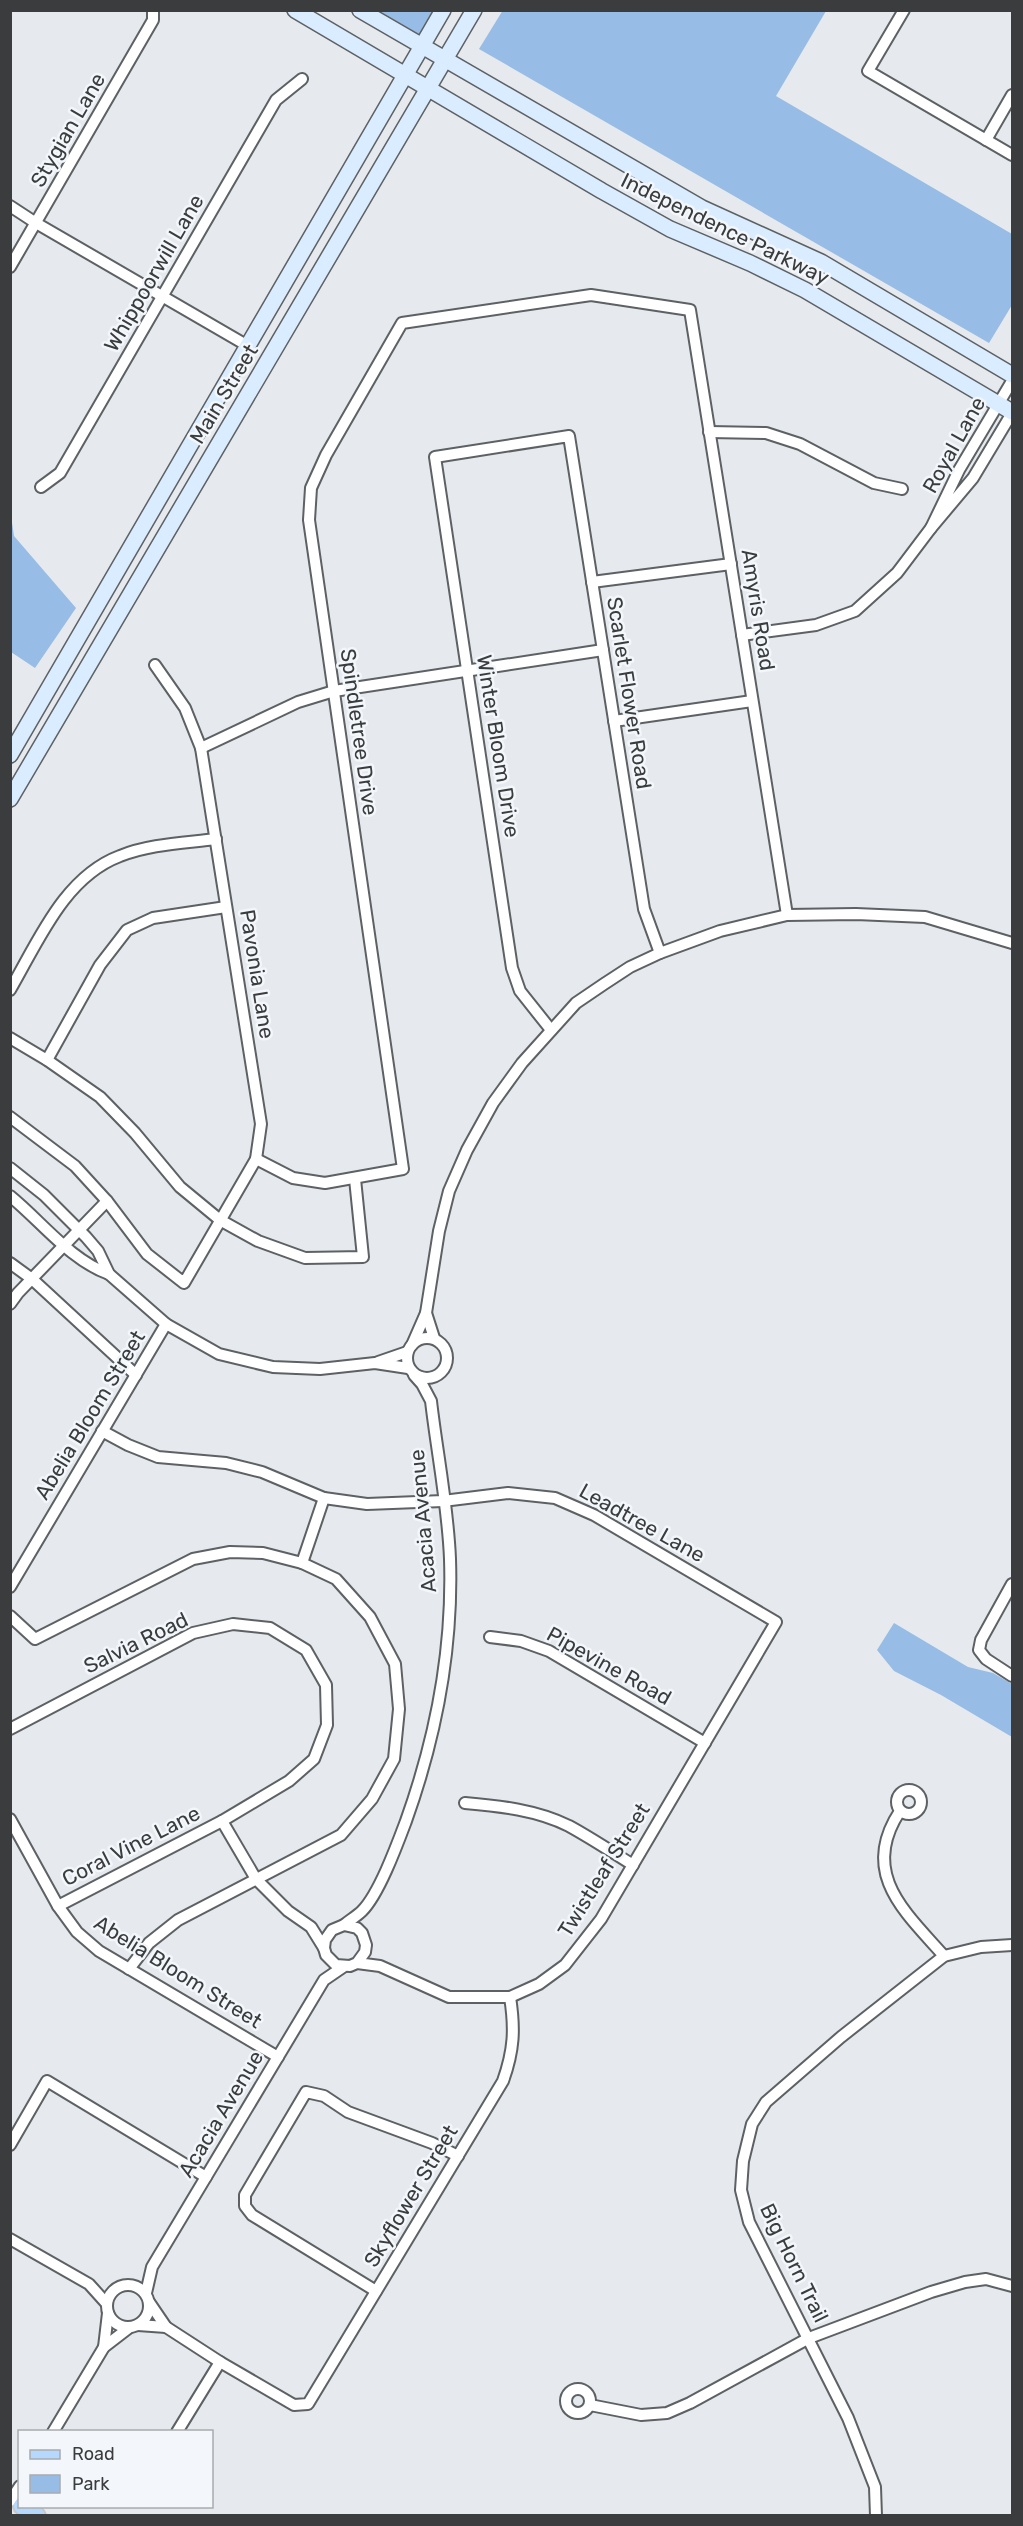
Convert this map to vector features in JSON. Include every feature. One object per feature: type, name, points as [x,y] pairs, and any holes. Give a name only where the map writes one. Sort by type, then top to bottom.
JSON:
[{"type":"main road","name":"Independence Parkway","points":[[295,10],[670,229],[750,263],[805,290],[1008,410]]},
{"type":"main road","name":"Independence Parkway","points":[[360,10],[702,208],[821,262],[1012,375]]},
{"type":"main road","name":"Main Street","points":[[10,755],[443,10]]},
{"type":"main road","name":"Main Street","points":[[10,799],[474,10]]},
{"type":"main road","points":[[24,2508],[37,2516]]},
{"type":"street","name":"Stygian Lane","points":[[10,267],[153,20],[153,10]]},
{"type":"street","points":[[904,10],[868,71],[1012,155]]},
{"type":"street","name":"Whippoorwill Lane","points":[[40,487],[60,473],[276,100],[302,80]]},
{"type":"street","points":[[986,140],[1012,94]]},
{"type":"street","points":[[10,206],[248,346]]},
{"type":"street","name":"Spindletree Drive","points":[[355,1179],[403,1168],[309,520],[311,488],[326,455],[402,323],[591,295],[690,310]]},
{"type":"street","name":"Amyris Road","points":[[690,310],[787,915]]},
{"type":"street","name":"Royal Lane","points":[[742,636],[816,625],[855,611],[897,573],[973,478],[1008,410],[1012,381]]},
{"type":"street","name":"Royal Lane","points":[[931,528],[959,470],[1008,410]]},
{"type":"street","points":[[709,432],[766,434],[800,444],[874,483],[902,489]]},
{"type":"street","name":"Winter Bloom Drive","points":[[551,1030],[520,991],[512,968],[435,457],[569,436]]},
{"type":"street","name":"Scarlet Flower Road","points":[[569,436],[644,909],[660,953]]},
{"type":"street","points":[[592,582],[731,564]]},
{"type":"street","points":[[201,748],[298,702],[334,691],[603,650]]},
{"type":"street","name":"Pavonia Lane","points":[[107,1201],[147,1254],[184,1283],[256,1159],[261,1124],[201,748],[185,708],[155,665]]},
{"type":"street","points":[[614,721],[752,701]]},
{"type":"street","points":[[10,990],[52,915],[83,878],[119,856],[162,846],[216,840]]},
{"type":"street","points":[[47,1060],[100,965],[127,930],[153,918],[226,907]]},
{"type":"street","points":[[431,1401],[422,1384],[411,1372],[410,1348],[426,1313],[439,1231],[449,1191],[467,1150],[493,1103],[522,1063],[576,1004],[630,967],[660,953],[720,931],[787,915],[856,914],[925,917],[1012,943]]},
{"type":"street","points":[[10,1038],[47,1060],[100,1097],[135,1133],[180,1187],[220,1220],[258,1241],[305,1258],[363,1257],[355,1179],[325,1183],[293,1178],[256,1159]]},
{"type":"street","points":[[10,1117],[75,1166],[107,1201],[10,1304]]},
{"type":"street","points":[[10,1168],[44,1195],[98,1251],[110,1274]]},
{"type":"street","points":[[10,1196],[87,1265],[110,1274],[166,1324],[219,1354],[273,1367],[320,1369],[375,1363],[410,1348],[418,1339],[434,1338]]},
{"type":"street","points":[[10,1263],[32,1279],[136,1375]]},
{"type":"street","points":[[426,1313],[434,1338],[445,1349],[447,1358],[431,1401]]},
{"type":"street","name":"Abelia Bloom Street","points":[[10,1587],[166,1324]]},
{"type":"street","points":[[375,1363],[428,1379],[442,1371]]},
{"type":"street","name":"Acacia Avenue","points":[[341,1926],[363,1910],[386,1870],[420,1781],[437,1715],[444,1671],[450,1595],[450,1557],[431,1401]]},
{"type":"street","name":"Leadtree Lane","points":[[102,1431],[158,1457],[226,1463],[262,1472],[324,1498],[367,1504],[443,1501],[508,1493],[555,1498],[594,1515],[776,1622]]},
{"type":"street","points":[[302,1563],[324,1498]]},
{"type":"street","points":[[10,1616],[35,1639],[193,1559],[230,1552],[263,1553],[302,1563],[336,1580],[370,1617],[395,1664],[399,1709],[394,1759],[372,1799],[341,1835],[178,1920],[149,1943],[129,1969]]},
{"type":"street","points":[[1012,1584],[981,1640],[979,1650],[986,1659],[1012,1676]]},
{"type":"street","name":"Twistleaf Street","points":[[357,1963],[380,1966],[449,1997],[510,1998],[539,1984],[565,1965],[601,1919],[776,1622]]},
{"type":"street","name":"Salvia Road","points":[[10,1729],[193,1633],[233,1624],[270,1628],[306,1650],[326,1685],[327,1725],[314,1759],[289,1781],[222,1821]]},
{"type":"street","name":"Pipevine Road","points":[[490,1637],[521,1641],[549,1651],[705,1743]]},
{"type":"street","points":[[465,1803],[501,1806],[540,1815],[568,1826],[633,1865]]},
{"type":"street","points":[[900,1811],[886,1840],[884,1870],[887,1884],[902,1908],[944,1956]]},
{"type":"street","name":"Abelia Bloom Street","points":[[10,1820],[58,1905],[77,1932],[99,1951],[278,2057]]},
{"type":"street","points":[[222,1821],[256,1879],[288,1911],[311,1927],[336,1965],[343,1967],[357,1963],[362,1958],[366,1945]]},
{"type":"street","name":"Coral Vine Lane","points":[[58,1905],[222,1821]]},
{"type":"street","name":"Acacia Avenue","points":[[362,1933],[363,1910]]},
{"type":"street","points":[[325,1951],[328,1934],[341,1926]]},
{"type":"street","points":[[311,1927],[351,1926],[362,1933],[366,1945],[380,1966]]},
{"type":"street","name":"Big Horn Trail","points":[[876,2516],[875,2487],[849,2418],[756,2239],[744,2205],[742,2175],[752,2124],[766,2102],[802,2070],[944,1956],[981,1947],[1012,1945]]},
{"type":"street","name":"Acacia Avenue","points":[[324,1980],[325,1951]]},
{"type":"street","name":"Acacia Avenue","points":[[152,2267],[324,1980],[343,1967]]},
{"type":"street","name":"Skyflower Street","points":[[220,2362],[294,2405],[308,2404],[503,2081],[510,2061],[515,2030],[510,1998]]},
{"type":"street","points":[[10,2145],[47,2081],[206,2177]]},
{"type":"street","points":[[376,2291],[252,2215],[245,2206],[245,2195],[306,2092],[324,2096],[348,2112],[432,2143],[458,2156]]},
{"type":"street","points":[[10,2239],[89,2284],[107,2308],[112,2320],[120,2326],[166,2328]]},
{"type":"street","points":[[104,2347],[104,2338],[109,2324],[107,2308],[111,2294],[152,2267]]},
{"type":"street","points":[[54,2430],[104,2347],[146,2316],[152,2267]]},
{"type":"street","points":[[590,2404],[641,2415],[667,2413],[690,2403],[809,2338],[965,2282],[986,2279],[1012,2286]]},
{"type":"street","points":[[89,2284],[124,2286],[147,2298],[166,2328],[220,2362],[178,2430]]},
{"type":"green space","points":[[503,10],[826,11],[776,96],[1012,234],[1012,305],[989,343],[479,49]]},
{"type":"green space","points":[[360,11],[443,11],[422,46]]},
{"type":"green space","points":[[10,509],[14,536],[76,608],[35,668],[11,652]]},
{"type":"green space","points":[[894,1623],[968,1667],[993,1673],[1012,1684],[1012,1737],[941,1695],[894,1671],[877,1650]]}]
